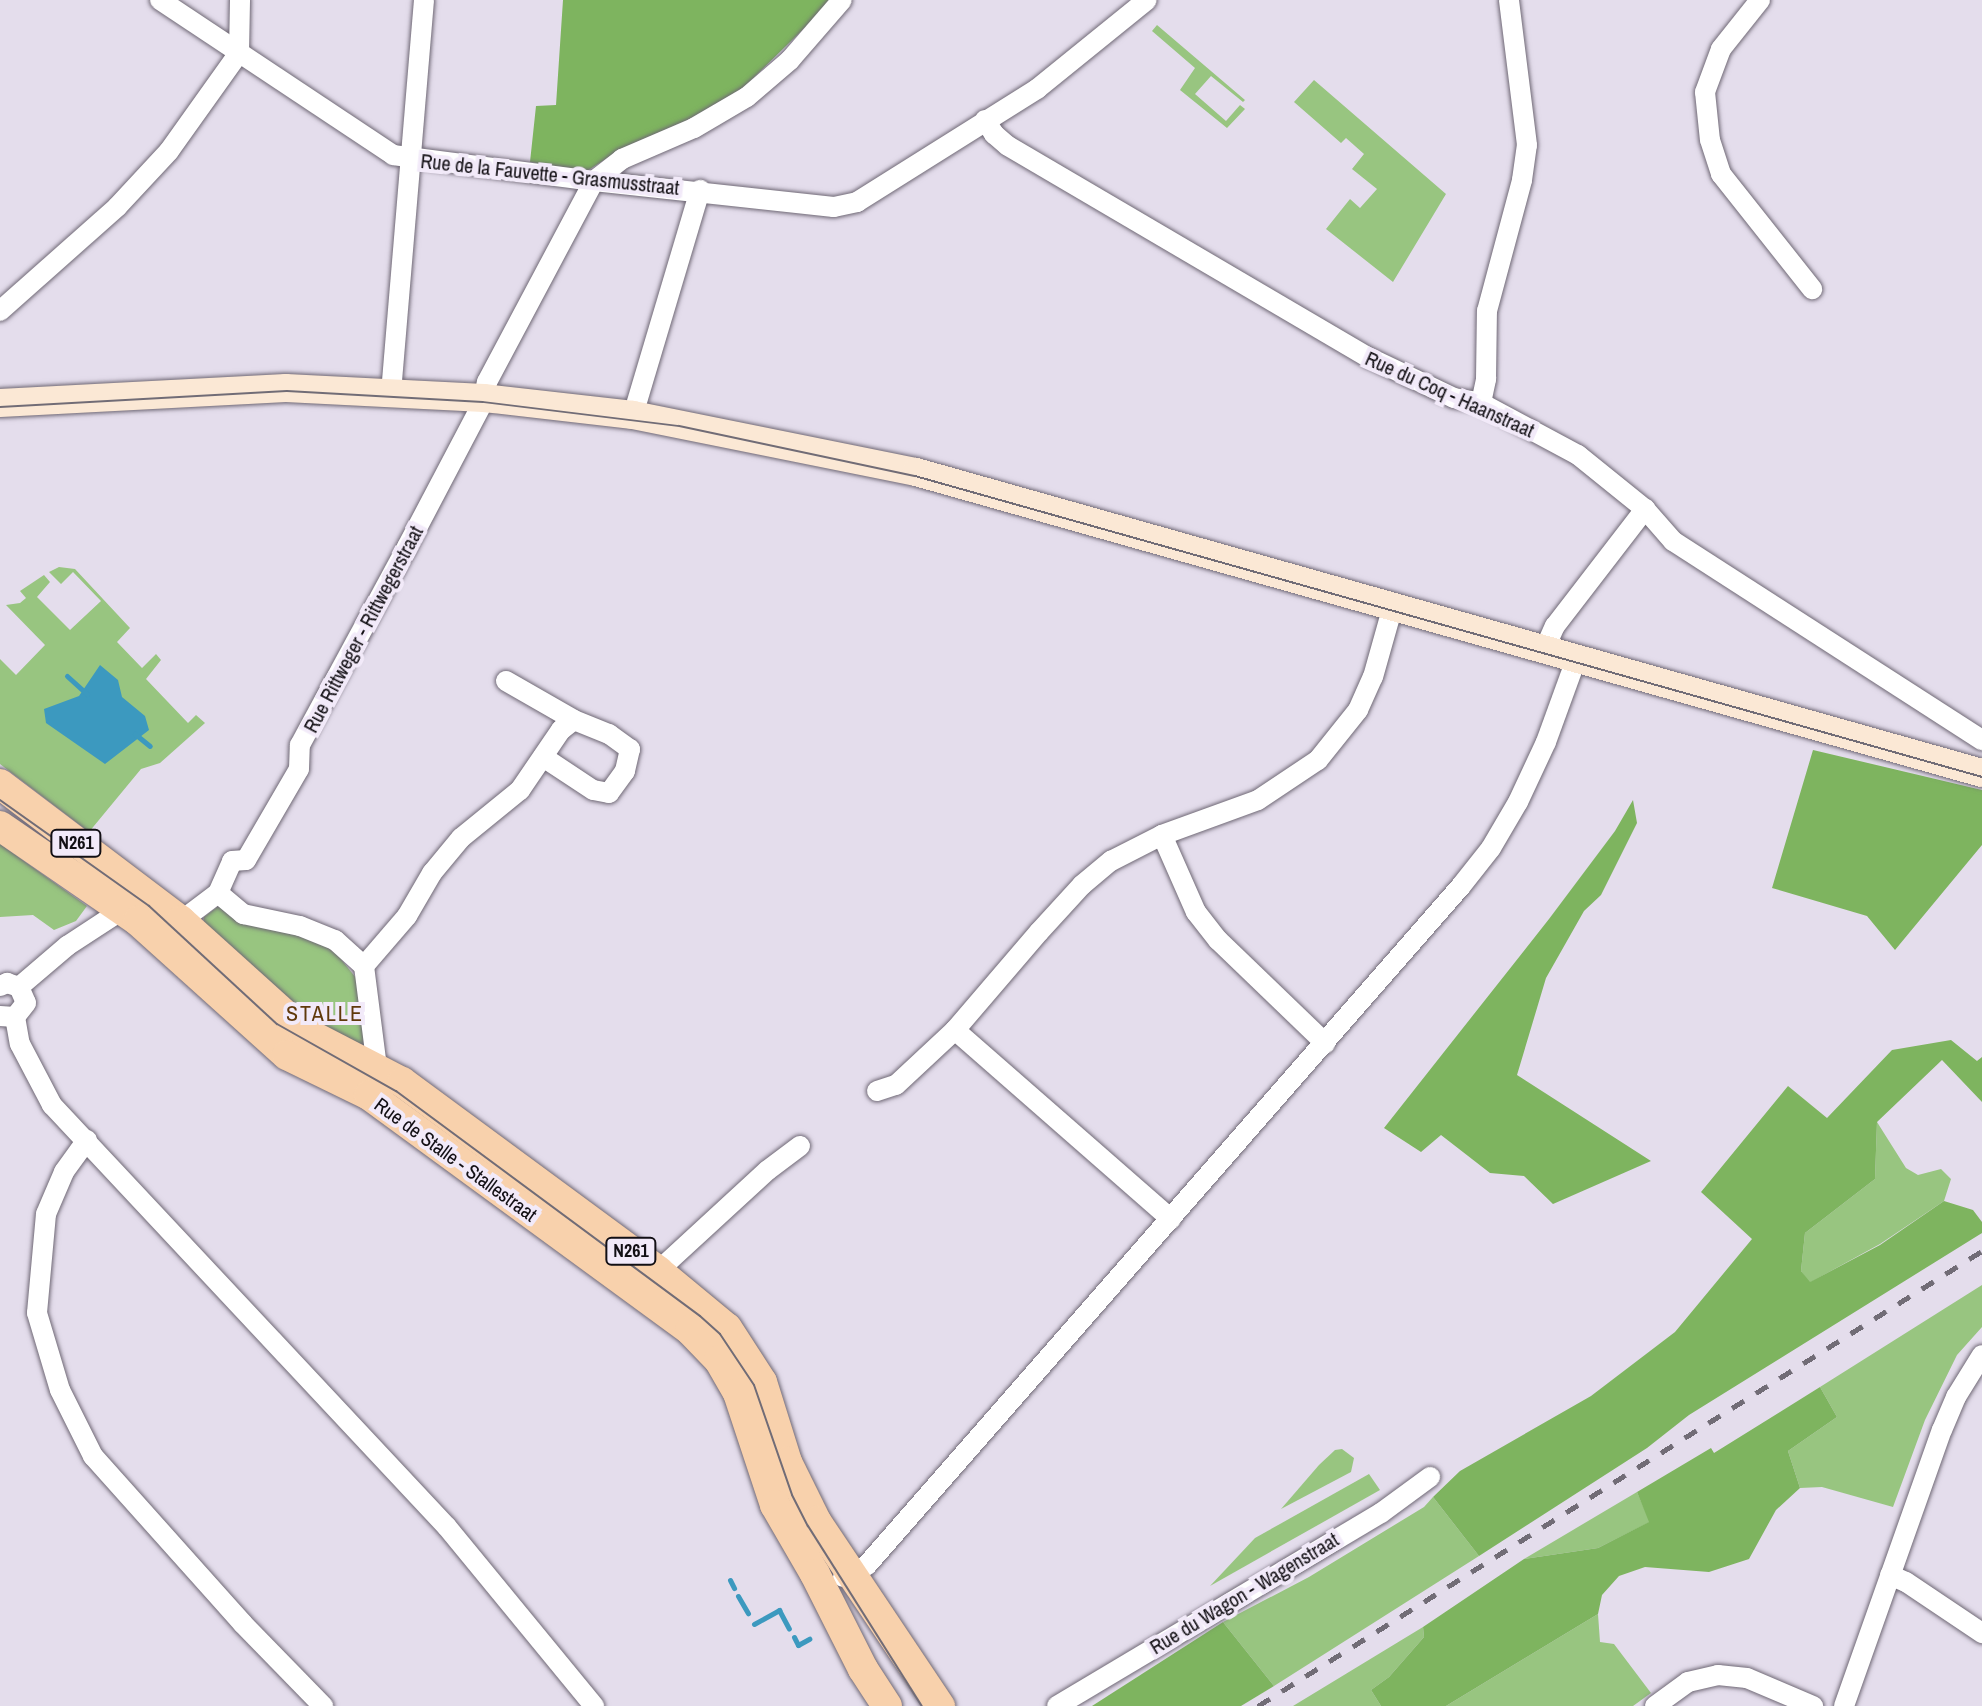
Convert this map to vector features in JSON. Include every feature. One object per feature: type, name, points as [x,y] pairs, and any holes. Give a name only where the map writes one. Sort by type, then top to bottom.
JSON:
[{"type":"main road","points":[[0,403],[286,388],[484,398],[633,415],[916,472],[1982,773]]},
{"type":"main road","name":"Rue de Stalle - Stallestraat","points":[[0,784],[181,921],[303,1031],[377,1067],[706,1309],[740,1343],[762,1382],[787,1462],[800,1491],[940,1706]]},
{"type":"main road","name":"Rue de Stalle - Stallestraat","points":[[0,826],[122,910],[287,1055],[369,1095],[690,1330],[719,1360],[738,1393],[775,1505],[815,1574],[863,1669],[887,1706]]},
{"type":"street","name":"Rue de la Fauvette - Grasmusstraat","points":[[160,0],[393,155],[834,207],[857,202],[1037,89],[1147,0]]},
{"type":"street","points":[[0,311],[117,207],[169,151],[239,53],[240,0]]},
{"type":"street","points":[[391,393],[424,0]]},
{"type":"street","points":[[594,181],[622,159],[694,128],[747,97],[790,60],[842,0]]},
{"type":"street","points":[[1481,403],[1486,379],[1487,311],[1522,180],[1527,145],[1509,0]]},
{"type":"street","points":[[1760,0],[1721,49],[1705,92],[1710,140],[1721,174],[1812,289]]},
{"type":"street","name":"Rue du Coq - Haanstraat","points":[[985,120],[994,134],[1008,146],[1370,358],[1454,398],[1481,403],[1578,455],[1645,509],[1673,541],[1982,740]]},
{"type":"street","name":"Rue Rittweger - Rittwegerstraat","points":[[181,921],[218,893],[232,861],[246,860],[299,769],[300,745],[484,398],[487,382],[594,181]]},
{"type":"street","points":[[633,415],[700,190]]},
{"type":"street","points":[[1545,648],[1555,626],[1645,509]]},
{"type":"street","points":[[877,1091],[896,1085],[955,1030],[1082,885],[1111,861],[1162,835],[1258,800],[1318,760],[1358,710],[1373,677],[1393,606]]},
{"type":"street","points":[[815,1574],[849,1577],[867,1565],[1325,1043],[1491,848],[1518,802],[1546,742],[1577,657]]},
{"type":"street","points":[[506,681],[574,720],[609,734],[630,749],[625,771],[609,793],[593,790],[543,757]]},
{"type":"street","points":[[218,893],[243,914],[300,926],[335,940],[364,966],[407,916],[432,873],[461,838],[512,798],[561,730],[574,720]]},
{"type":"street","points":[[1162,835],[1196,912],[1218,940],[1325,1043]]},
{"type":"street","points":[[122,910],[10,986],[26,1003],[7,1016],[52,1105],[447,1527],[594,1706]]},
{"type":"street","name":"Rue de Stalle - Stallestraat","points":[[364,966],[377,1067]]},
{"type":"street","points":[[955,1030],[1171,1219]]},
{"type":"street","points":[[87,1140],[64,1172],[46,1214],[37,1313],[60,1390],[93,1456],[313,1701]]},
{"type":"street","points":[[658,1271],[768,1170],[800,1146]]},
{"type":"street","points":[[1844,1706],[1942,1430],[1956,1397],[1982,1355]]},
{"type":"street","name":"Rue du Wagon - Wagenstraat","points":[[1057,1706],[1381,1513],[1430,1477]]},
{"type":"street","points":[[1890,1575],[1906,1582],[1982,1633]]},
{"type":"street","points":[[1655,1706],[1688,1682],[1718,1675],[1747,1678],[1813,1706]]},
{"type":"green space","points":[[563,0],[833,0],[738,93],[685,123],[618,151],[587,171],[530,162],[536,106],[556,105]]},
{"type":"green space","points":[[1157,25],[1245,100],[1243,102],[1211,76],[1195,94],[1226,121],[1240,105],[1245,109],[1227,128],[1180,90],[1195,68],[1152,31]]},
{"type":"green space","points":[[1314,80],[1446,194],[1393,282],[1326,229],[1350,199],[1360,208],[1377,189],[1352,169],[1364,154],[1346,138],[1341,143],[1294,102]]},
{"type":"green space","points":[[59,567],[75,569],[130,628],[117,642],[142,668],[156,654],[161,660],[146,679],[188,723],[196,715],[205,723],[160,763],[141,769],[89,832],[0,764],[0,659],[16,675],[45,645],[6,605],[20,603],[26,598],[20,591],[44,575],[50,582],[37,597],[70,630],[101,601],[73,572],[61,584],[49,572]]},
{"type":"green space","points":[[1813,750],[1982,790],[1982,845],[1895,950],[1867,916],[1772,888]]},
{"type":"green space","points":[[1633,800],[1637,823],[1601,895],[1584,911],[1546,978],[1517,1075],[1651,1161],[1553,1204],[1524,1176],[1490,1173],[1441,1135],[1421,1152],[1384,1128],[1549,919],[1615,831]]},
{"type":"green space","points":[[0,844],[87,906],[76,921],[54,930],[33,915],[0,917]]},
{"type":"green space","points":[[220,905],[321,943],[337,954],[356,978],[372,1050],[304,1026],[204,923],[204,917]]},
{"type":"green space","points":[[1951,1040],[1977,1061],[1982,1057],[1982,1102],[1942,1060],[1877,1122],[1875,1179],[1805,1233],[1801,1271],[1810,1282],[1880,1245],[1944,1201],[1973,1210],[1982,1222],[1982,1233],[1689,1415],[1647,1448],[1479,1556],[1433,1497],[1460,1471],[1591,1396],[1675,1332],[1752,1239],[1701,1192],[1788,1086],[1827,1118],[1892,1050]]},
{"type":"green space","points":[[1877,1122],[1906,1168],[1918,1175],[1941,1169],[1951,1179],[1944,1201],[1880,1244],[1809,1283],[1801,1271],[1805,1233],[1875,1179]]},
{"type":"green space","points":[[1982,1285],[1982,1327],[1957,1355],[1925,1420],[1893,1507],[1822,1487],[1800,1488],[1788,1451],[1837,1417],[1820,1387]]},
{"type":"green space","points":[[1820,1387],[1837,1417],[1788,1451],[1800,1488],[1776,1510],[1749,1559],[1709,1572],[1645,1567],[1619,1576],[1602,1595],[1598,1614],[1446,1706],[1381,1706],[1371,1690],[1389,1677],[1424,1637],[1423,1627],[1524,1559],[1598,1548],[1649,1522],[1637,1492],[1711,1448],[1714,1453]]},
{"type":"green space","points":[[1342,1449],[1354,1458],[1351,1472],[1281,1509],[1319,1465],[1335,1450]]},
{"type":"green space","points":[[1369,1474],[1380,1490],[1210,1586],[1255,1538]]},
{"type":"green space","points":[[1637,1492],[1650,1522],[1598,1548],[1524,1559]]},
{"type":"green space","points":[[1433,1497],[1479,1556],[1274,1686],[1223,1622],[1309,1577],[1424,1507]]},
{"type":"green space","points":[[1598,1614],[1600,1642],[1614,1644],[1651,1693],[1633,1706],[1446,1706]]},
{"type":"green space","points":[[1223,1622],[1274,1686],[1241,1706],[1092,1706]]},
{"type":"green space","points":[[1423,1627],[1424,1637],[1389,1677],[1371,1690],[1381,1706],[1293,1706]]},
{"type":"water","points":[[100,665],[118,680],[122,697],[145,716],[149,730],[105,764],[46,723],[44,709],[79,696]]},
{"type":"waterway","points":[[67,676],[87,694]]},
{"type":"waterway","points":[[135,734],[150,746]]},
{"type":"waterway","points":[[730,1580],[734,1588]]},
{"type":"waterway","points":[[738,1596],[748,1613]]},
{"type":"waterway","points":[[754,1624],[779,1610],[789,1629]]},
{"type":"waterway","points":[[794,1637],[798,1645],[809,1639]]},
{"type":"tram line","points":[[0,407],[287,391],[483,402],[679,426],[915,476],[1982,777]]},
{"type":"tram line","points":[[0,800],[149,906],[277,1024],[396,1091],[720,1334],[754,1385],[792,1495],[808,1526],[922,1706]]},
{"type":"railway","points":[[1258,1706],[1982,1251]]},
{"type":"district","name":"STALLE","points":[[325,1014]]}]
